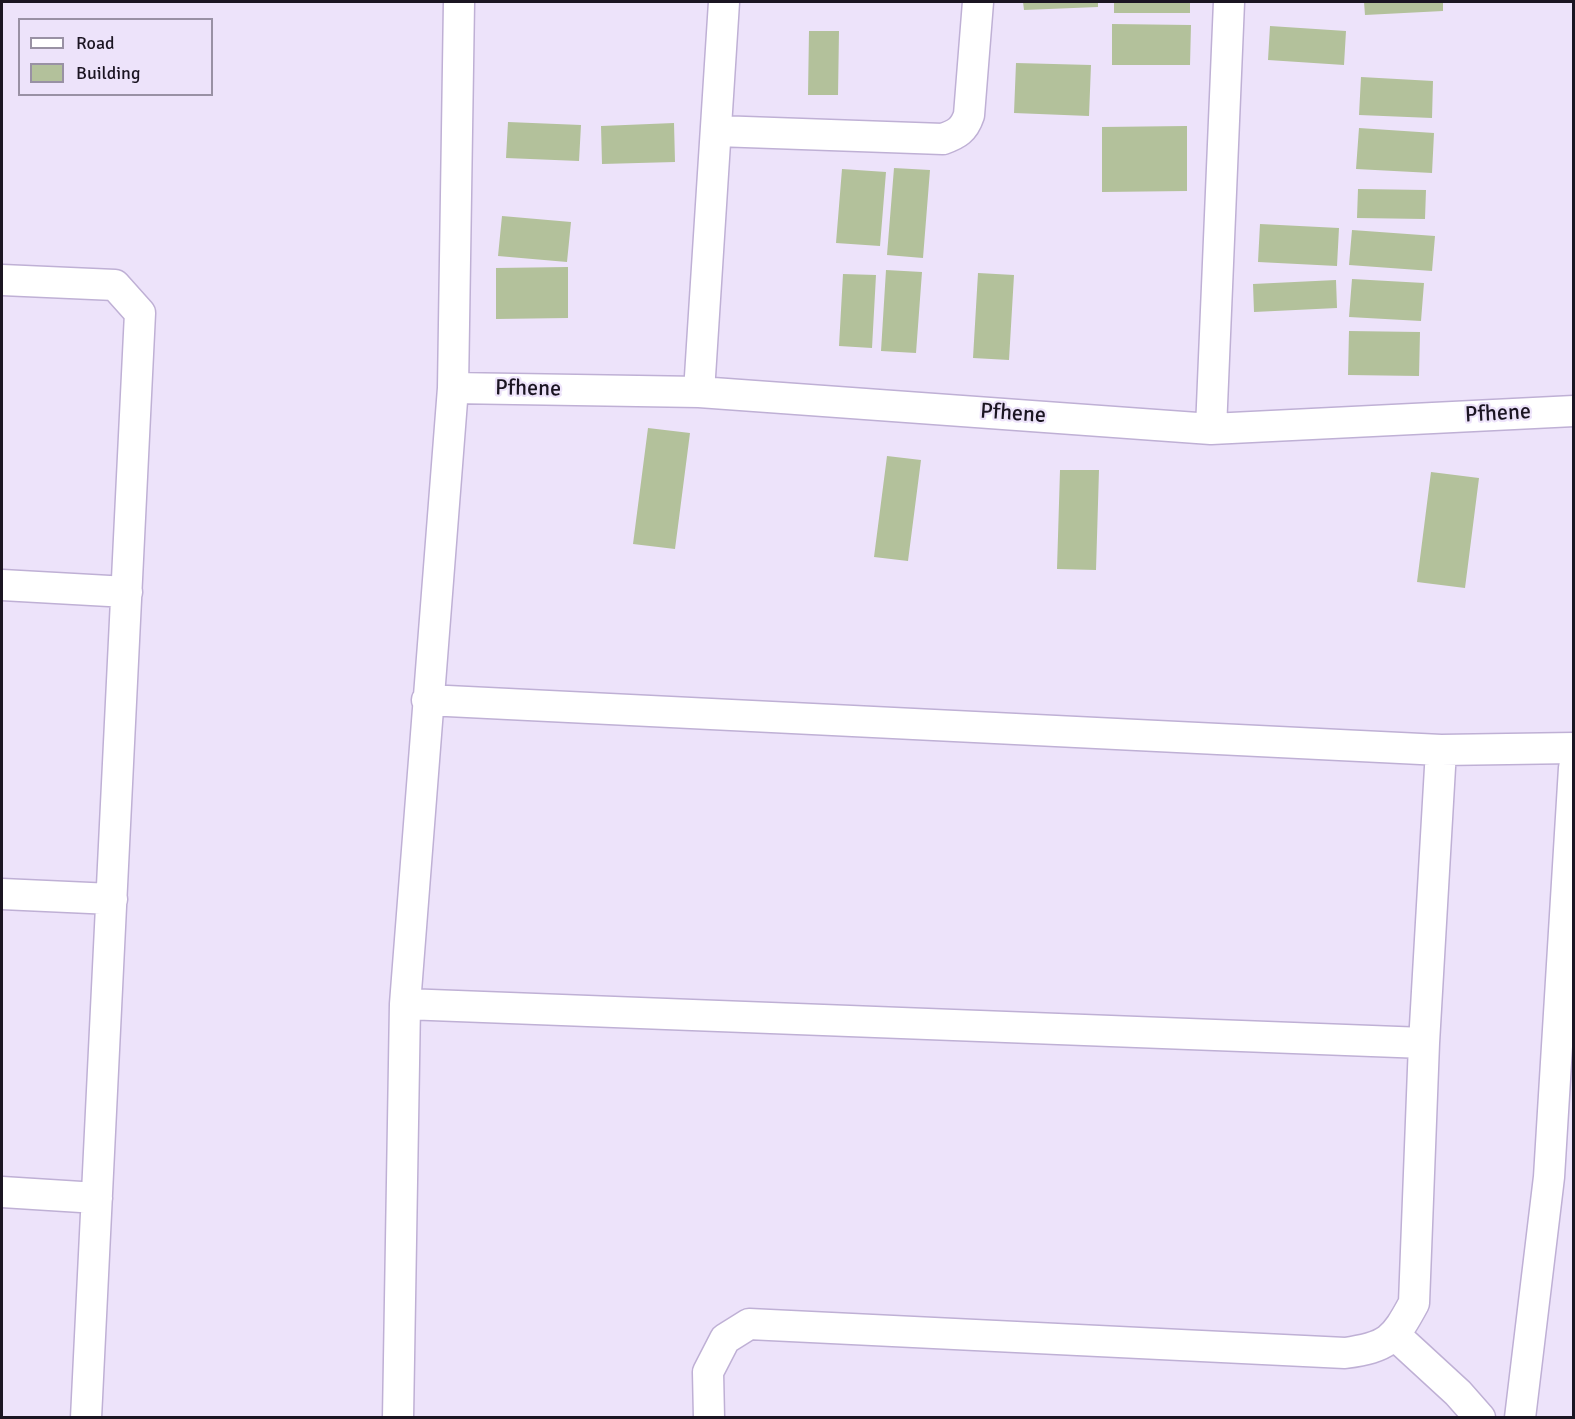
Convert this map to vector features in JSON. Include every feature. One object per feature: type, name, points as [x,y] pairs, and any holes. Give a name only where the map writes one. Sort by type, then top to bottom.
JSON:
[{"type":"street","points":[[398,1418],[405,1005],[426,700],[453,388],[459,2]]},
{"type":"street","points":[[699,392],[724,2]]},
{"type":"street","points":[[717,131],[943,139],[956,135],[965,127],[969,115],[978,2]]},
{"type":"street","points":[[1211,429],[1228,2]]},
{"type":"street","points":[[2,280],[115,285],[140,312],[86,1418]]},
{"type":"street","name":"Pfhene","points":[[453,388],[699,392],[1211,429],[1574,411]]},
{"type":"street","points":[[2,585],[127,592]]},
{"type":"street","points":[[426,700],[1441,750],[1574,748]]},
{"type":"street","points":[[709,1418],[708,1372],[725,1339],[749,1324],[1345,1353],[1370,1349],[1396,1336],[1414,1303],[1424,1043],[1441,750]]},
{"type":"street","points":[[1520,1418],[1549,1177],[1574,768]]},
{"type":"street","points":[[2,894],[112,899]]},
{"type":"street","points":[[405,1005],[1424,1043]]},
{"type":"street","points":[[2,1192],[97,1198]]},
{"type":"street","points":[[1396,1336],[1458,1393],[1480,1418]]},
{"type":"building","points":[[1023,2],[1098,2],[1098,7],[1024,10]]},
{"type":"building","points":[[1114,2],[1190,2],[1190,13],[1114,13]]},
{"type":"building","points":[[1364,2],[1443,2],[1443,11],[1365,15]]},
{"type":"building","points":[[1112,24],[1191,25],[1190,65],[1112,65]]},
{"type":"building","points":[[1270,26],[1346,31],[1344,65],[1268,60]]},
{"type":"building","points":[[809,31],[839,31],[838,95],[808,95]]},
{"type":"building","points":[[1016,63],[1091,65],[1089,116],[1014,113]]},
{"type":"building","points":[[1361,77],[1433,81],[1432,118],[1359,115]]},
{"type":"building","points":[[508,122],[581,125],[579,161],[506,158]]},
{"type":"building","points":[[674,123],[675,162],[602,164],[601,126]]},
{"type":"building","points":[[1187,126],[1187,191],[1102,192],[1102,127]]},
{"type":"building","points":[[1359,128],[1434,133],[1432,173],[1356,169]]},
{"type":"building","points":[[894,168],[930,170],[923,258],[887,255]]},
{"type":"building","points":[[842,169],[886,172],[880,246],[836,243]]},
{"type":"building","points":[[1358,189],[1426,190],[1425,219],[1357,218]]},
{"type":"building","points":[[502,216],[571,222],[567,262],[498,256]]},
{"type":"building","points":[[1260,224],[1339,228],[1337,266],[1258,262]]},
{"type":"building","points":[[1352,230],[1435,236],[1432,271],[1349,265]]},
{"type":"building","points":[[568,267],[568,318],[496,319],[496,268]]},
{"type":"building","points":[[886,270],[922,272],[916,353],[881,351]]},
{"type":"building","points":[[978,273],[1014,275],[1009,360],[973,358]]},
{"type":"building","points":[[843,274],[876,275],[872,348],[839,346]]},
{"type":"building","points":[[1352,279],[1424,283],[1421,321],[1349,317]]},
{"type":"building","points":[[1336,280],[1337,308],[1254,312],[1253,284]]},
{"type":"building","points":[[1349,331],[1420,332],[1419,376],[1348,375]]},
{"type":"building","points":[[648,428],[690,433],[675,549],[633,544]]},
{"type":"building","points":[[887,456],[921,460],[908,561],[874,557]]},
{"type":"building","points":[[1060,470],[1099,470],[1096,570],[1057,569]]},
{"type":"building","points":[[1431,472],[1479,478],[1465,588],[1417,582]]}]
